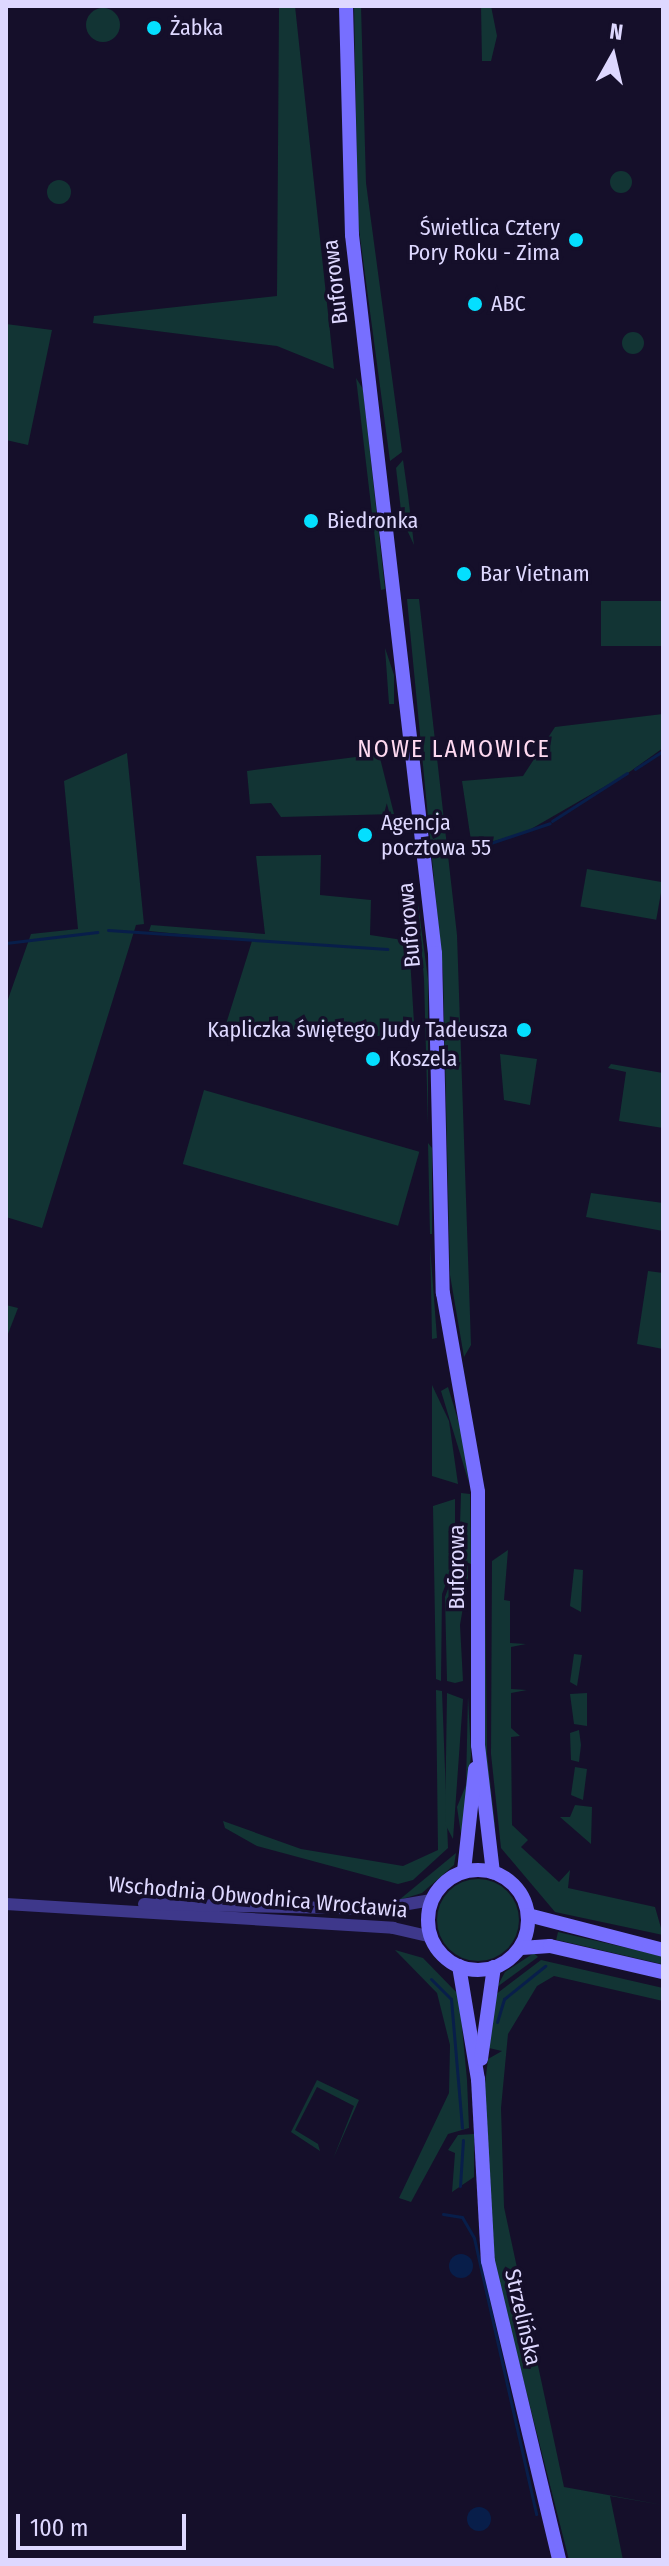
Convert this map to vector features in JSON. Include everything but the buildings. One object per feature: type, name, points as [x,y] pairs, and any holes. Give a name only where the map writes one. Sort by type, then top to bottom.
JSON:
[{"type":"main road","name":"Buforowa","points":[[346,6],[350,221],[435,953],[443,1293],[478,1492],[478,1745],[464,1871]]},
{"type":"main road","name":"Buforowa","points":[[478,1745],[493,1872]]},
{"type":"main road","points":[[521,1948],[528,1915],[518,1889],[493,1872],[464,1871],[431,1900],[431,1937],[459,1966],[494,1967],[521,1948],[550,1946],[663,1972]]},
{"type":"main road","points":[[528,1915],[663,1950]]},
{"type":"main road","name":"Strzelińska","points":[[459,1966],[478,2079],[488,2261],[559,2560]]},
{"type":"main road","name":"Strzelińska","points":[[478,2079],[494,1967]]},
{"type":"street","name":"Wschodnia Obwodnica Wrocławia","points":[[6,1904],[379,1909],[431,1900]]},
{"type":"street","name":"Wschodnia Obwodnica Wrocławia","points":[[80,1905],[393,1928],[431,1937]]},
{"type":"green space","points":[[279,6],[295,6],[334,369],[277,346],[93,323],[94,316],[277,296]]},
{"type":"green space","points":[[354,6],[361,6],[366,183],[402,452],[390,461],[358,222]]},
{"type":"green space","points":[[481,6],[491,6],[497,36],[491,61],[482,61]]},
{"type":"green space","points":[[103,8],[115,13],[120,25],[115,37],[103,42],[91,37],[86,25],[91,13]]},
{"type":"green space","points":[[621,171],[629,174],[632,182],[629,190],[621,193],[613,190],[610,182],[613,174]]},
{"type":"green space","points":[[59,180],[67,184],[71,192],[67,200],[59,204],[51,200],[47,192],[51,184]]},
{"type":"green space","points":[[6,324],[52,330],[28,445],[6,440]]},
{"type":"green space","points":[[629,332],[637,332],[644,343],[637,354],[629,354],[622,347],[622,339]]},
{"type":"green space","points":[[356,378],[363,389],[385,589],[381,590]]},
{"type":"green space","points":[[403,460],[414,545],[402,519],[396,468]]},
{"type":"green space","points":[[407,599],[419,599],[457,935],[471,1345],[464,1357],[450,1275],[443,973]]},
{"type":"green space","points":[[601,601],[663,601],[663,646],[601,646]]},
{"type":"green space","points":[[385,648],[394,675],[394,704],[389,704]]},
{"type":"green space","points":[[663,714],[663,748],[628,773],[524,833],[472,847],[462,781],[523,776],[555,727]]},
{"type":"green space","points":[[127,753],[144,924],[136,925],[42,1228],[6,1217],[6,1005],[31,934],[78,929],[64,781]]},
{"type":"green space","points":[[379,754],[394,814],[281,817],[271,803],[250,804],[247,771]]},
{"type":"green space","points":[[321,855],[320,895],[371,900],[370,935],[409,941],[415,1039],[226,1024],[252,941],[149,931],[151,925],[265,934],[256,856]]},
{"type":"green space","points":[[587,869],[663,882],[656,920],[580,906]]},
{"type":"green space","points":[[417,896],[428,979],[428,1125],[424,979]]},
{"type":"green space","points":[[500,1054],[537,1059],[530,1105],[504,1100]]},
{"type":"green space","points":[[611,1064],[663,1073],[663,1128],[619,1121],[626,1072],[608,1068]]},
{"type":"green space","points":[[204,1090],[419,1152],[398,1226],[183,1164]]},
{"type":"green space","points":[[428,1143],[432,1148],[432,1234],[430,1234]]},
{"type":"green space","points":[[591,1193],[663,1203],[663,1231],[586,1217]]},
{"type":"green space","points":[[430,1246],[437,1338],[432,1339],[431,1286]]},
{"type":"green space","points":[[648,1271],[663,1273],[663,1349],[637,1344]]},
{"type":"green space","points":[[6,1305],[18,1308],[6,1339]]},
{"type":"green space","points":[[432,1385],[449,1421],[458,1484],[432,1476]]},
{"type":"green space","points":[[448,1387],[462,1433],[469,1483],[441,1391]]},
{"type":"green space","points":[[461,1493],[470,1494],[471,1564],[459,1559]]},
{"type":"green space","points":[[455,1499],[455,1561],[442,1594],[441,1681],[436,1679],[433,1506]]},
{"type":"green space","points":[[508,1550],[504,1600],[510,1601],[510,1643],[526,1644],[511,1647],[511,1689],[527,1690],[511,1693],[511,1728],[520,1736],[511,1737],[512,1825],[528,1840],[521,1847],[559,1882],[570,1870],[568,1888],[655,1907],[663,1935],[555,1912],[501,1848],[491,1754],[492,1561]]},
{"type":"green space","points":[[458,1562],[468,1566],[468,1578],[460,1625],[463,1681],[455,1683],[447,1681],[445,1597]]},
{"type":"green space","points":[[574,1569],[583,1570],[581,1612],[570,1606]]},
{"type":"green space","points":[[485,1573],[487,1754],[496,1834],[485,1774]]},
{"type":"green space","points":[[574,1654],[582,1655],[577,1686],[570,1682]]},
{"type":"green space","points":[[436,1690],[442,1691],[448,1848],[413,1880],[398,1884],[257,1846],[225,1828],[223,1821],[301,1849],[403,1866],[438,1850]]},
{"type":"green space","points":[[447,1693],[463,1699],[453,1839],[445,1824]]},
{"type":"green space","points":[[587,1693],[587,1726],[574,1724],[570,1694]]},
{"type":"green space","points":[[468,1696],[471,1755],[462,1841],[457,1807],[466,1785]]},
{"type":"green space","points":[[579,1730],[579,1762],[571,1760],[570,1733]]},
{"type":"green space","points":[[575,1767],[587,1769],[583,1800],[571,1795]]},
{"type":"green space","points":[[575,1805],[592,1807],[591,1844],[560,1817],[570,1817]]},
{"type":"green space","points":[[456,1853],[454,1865],[422,1893],[399,1900]]},
{"type":"green space","points":[[478,1879],[494,1882],[507,1891],[516,1904],[519,1920],[516,1936],[507,1949],[494,1958],[478,1961],[462,1958],[449,1949],[440,1936],[437,1920],[440,1904],[449,1891],[462,1882]]},
{"type":"green space","points":[[558,1932],[663,1956],[661,1964],[556,1940]]},
{"type":"green space","points":[[395,1950],[423,1958],[459,1995],[467,2080],[469,2128],[448,2134],[411,2202],[399,2198],[449,2093],[450,2045],[437,1993]]},
{"type":"green space","points":[[534,1953],[538,1957],[497,1987],[505,1972]]},
{"type":"green space","points":[[541,1960],[663,1988],[663,2001],[554,1976],[537,1986],[508,2034],[501,2108],[504,2207],[564,2487],[663,2505],[610,2496],[623,2560],[569,2560],[491,2252],[484,2093],[488,2059],[502,2051],[489,2048],[495,1995]]},
{"type":"green space","points":[[317,2080],[359,2100],[333,2159],[354,2106],[317,2087],[295,2130],[318,2144],[320,2151],[291,2132]]},
{"type":"green space","points":[[474,2134],[474,2177],[452,2192],[455,2153],[448,2150],[458,2135]]},
{"type":"water","points":[[461,2254],[472,2261],[473,2266],[466,2277],[461,2278],[450,2271],[449,2266],[456,2255]]},
{"type":"water","points":[[479,2507],[488,2510],[491,2519],[488,2528],[479,2531],[470,2528],[467,2519],[470,2510]]},
{"type":"waterway","points":[[635,769],[663,751]]},
{"type":"waterway","points":[[552,821],[627,773]]},
{"type":"waterway","points":[[470,850],[550,823]]},
{"type":"waterway","points":[[108,930],[387,949]]},
{"type":"waterway","points":[[6,943],[97,932]]},
{"type":"waterway","points":[[497,2022],[504,1999],[545,1966]]},
{"type":"waterway","points":[[431,1979],[451,1999],[462,2128]]},
{"type":"waterway","points":[[460,2186],[463,2140]]},
{"type":"waterway","points":[[443,2214],[462,2217],[474,2238],[536,2514]]},
{"type":"place","name":"Żabka","points":[[154,28]]},
{"type":"place","name":"Świetlica Cztery Pory Roku - Zima","points":[[576,240]]},
{"type":"place","name":"ABC","points":[[475,304]]},
{"type":"place","name":"Biedronka","points":[[311,521]]},
{"type":"place","name":"Bar Vietnam","points":[[464,574]]},
{"type":"place","name":"Agencja pocztowa 55","points":[[365,835]]},
{"type":"place","name":"Kapliczka świętego Judy Tadeusza","points":[[524,1030]]},
{"type":"place","name":"Koszela","points":[[373,1059]]},
{"type":"district","name":"NOWE LAMOWICE","points":[[454,750]]}]
